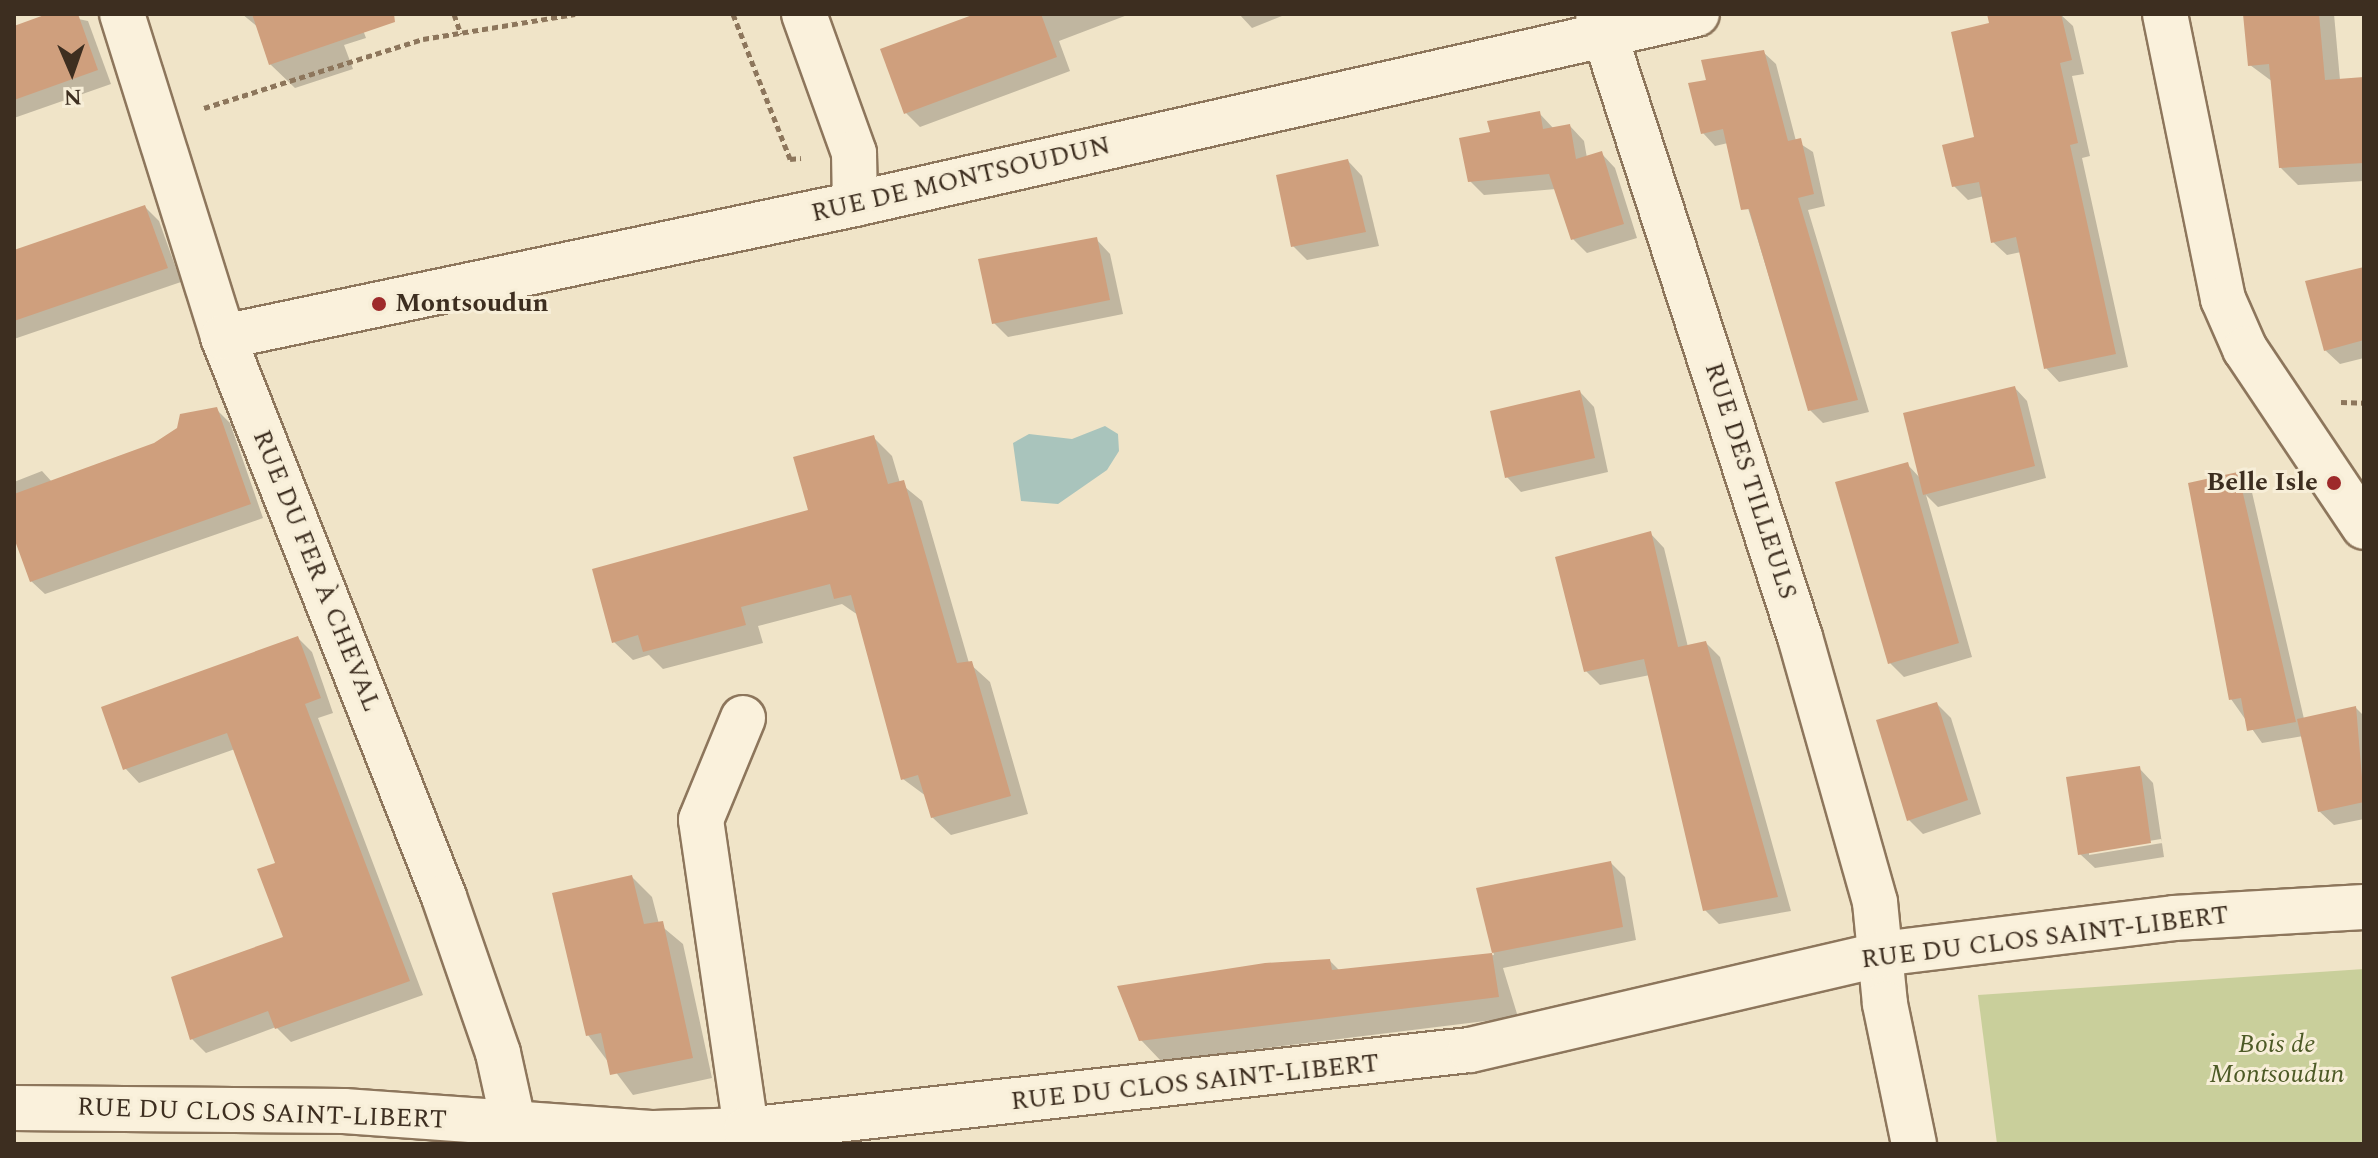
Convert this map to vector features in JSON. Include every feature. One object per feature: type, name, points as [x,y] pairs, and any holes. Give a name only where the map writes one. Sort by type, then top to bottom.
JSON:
[{"type":"street","name":"RUE DU FER À CHEVAL","points":[[122,14],[161,121],[223,337],[444,897],[517,1135]]},
{"type":"street","points":[[804,14],[854,153],[855,204]]},
{"type":"street","name":"RUE DE MONTSOUDUN","points":[[223,337],[855,204],[1601,24],[1697,14]]},
{"type":"street","points":[[2165,14],[2223,299],[2287,419],[2364,527]]},
{"type":"street","name":"RUE DES TILLEULS","points":[[1601,24],[1800,637],[1875,902],[1914,1144]]},
{"type":"street","points":[[743,718],[701,820],[746,1130]]},
{"type":"street","name":"RUE DU CLOS SAINT-LIBERT","points":[[14,1108],[344,1111],[517,1135],[746,1130],[1470,1050],[1881,954],[2174,918],[2364,907]]},
{"type":"path","points":[[454,14],[461,34]]},
{"type":"path","points":[[161,121],[423,39],[575,14]]},
{"type":"green space","name":"Bois de Montsoudun","points":[[2364,969],[2364,1144],[1997,1144],[1978,995]]},
{"type":"water","points":[[1105,426],[1118,434],[1119,451],[1107,470],[1058,504],[1021,501],[1013,443],[1029,434],[1072,439]]},
{"type":"building","points":[[47,14],[78,14],[98,70],[14,100],[14,26]]},
{"type":"building","points":[[252,14],[394,14],[395,22],[269,65]]},
{"type":"building","points":[[975,14],[1041,14],[1057,57],[904,114],[880,49]]},
{"type":"building","points":[[1987,14],[2061,14],[2072,60],[2060,63],[2078,143],[2070,145],[2116,354],[2044,369],[2016,237],[1991,243],[1979,182],[1952,187],[1942,145],[1974,137],[1951,32],[1989,23]]},
{"type":"building","points":[[2243,14],[2319,14],[2325,80],[2364,77],[2364,163],[2279,168],[2269,64],[2248,66]]},
{"type":"building","points":[[1764,50],[1788,141],[1801,138],[1814,194],[1798,198],[1858,400],[1808,411],[1749,209],[1741,210],[1723,129],[1701,134],[1688,83],[1706,80],[1701,60]]},
{"type":"building","points":[[1540,111],[1543,129],[1570,124],[1576,159],[1602,151],[1624,224],[1571,240],[1549,174],[1468,182],[1459,138],[1490,132],[1487,121]]},
{"type":"building","points":[[1348,159],[1366,232],[1291,247],[1276,175]]},
{"type":"building","points":[[145,205],[168,268],[14,321],[14,250]]},
{"type":"building","points":[[1097,237],[1110,300],[992,324],[978,259]]},
{"type":"building","points":[[2364,267],[2364,340],[2324,351],[2305,281]]},
{"type":"building","points":[[2015,386],[2035,466],[1923,495],[1903,413]]},
{"type":"building","points":[[1580,390],[1595,458],[1505,478],[1490,411]]},
{"type":"building","points":[[217,407],[251,504],[30,582],[14,538],[14,494],[154,443],[177,428],[180,414]]},
{"type":"building","points":[[874,435],[888,484],[904,480],[957,663],[972,661],[1011,796],[931,818],[918,775],[901,780],[851,595],[834,599],[830,584],[741,607],[746,625],[643,652],[638,635],[612,643],[592,569],[808,510],[793,457]]},
{"type":"building","points":[[1908,462],[1959,643],[1888,664],[1835,482]]},
{"type":"building","points":[[2238,472],[2296,722],[2247,731],[2241,698],[2229,700],[2188,483]]},
{"type":"building","points":[[1651,531],[1678,647],[1706,641],[1778,897],[1703,911],[1644,659],[1584,672],[1555,557]]},
{"type":"building","points":[[298,636],[321,698],[305,704],[410,981],[275,1029],[268,1011],[190,1040],[171,977],[283,937],[257,869],[275,863],[227,733],[123,770],[101,707]]},
{"type":"building","points":[[1937,702],[1968,800],[1907,821],[1876,720]]},
{"type":"building","points":[[2356,706],[2364,802],[2318,812],[2297,719]]},
{"type":"building","points":[[2140,766],[2151,843],[2078,855],[2066,777]]},
{"type":"building","points":[[1611,861],[1623,927],[1492,953],[1476,888]]},
{"type":"building","points":[[632,875],[644,924],[663,921],[693,1058],[610,1075],[601,1033],[586,1036],[552,893]]},
{"type":"building","points":[[1492,953],[1499,997],[1139,1041],[1117,986],[1265,963],[1330,959],[1332,970]]},
{"type":"place","name":"Montsoudun","points":[[379,304]]},
{"type":"place","name":"Belle Isle","points":[[2334,483]]}]
